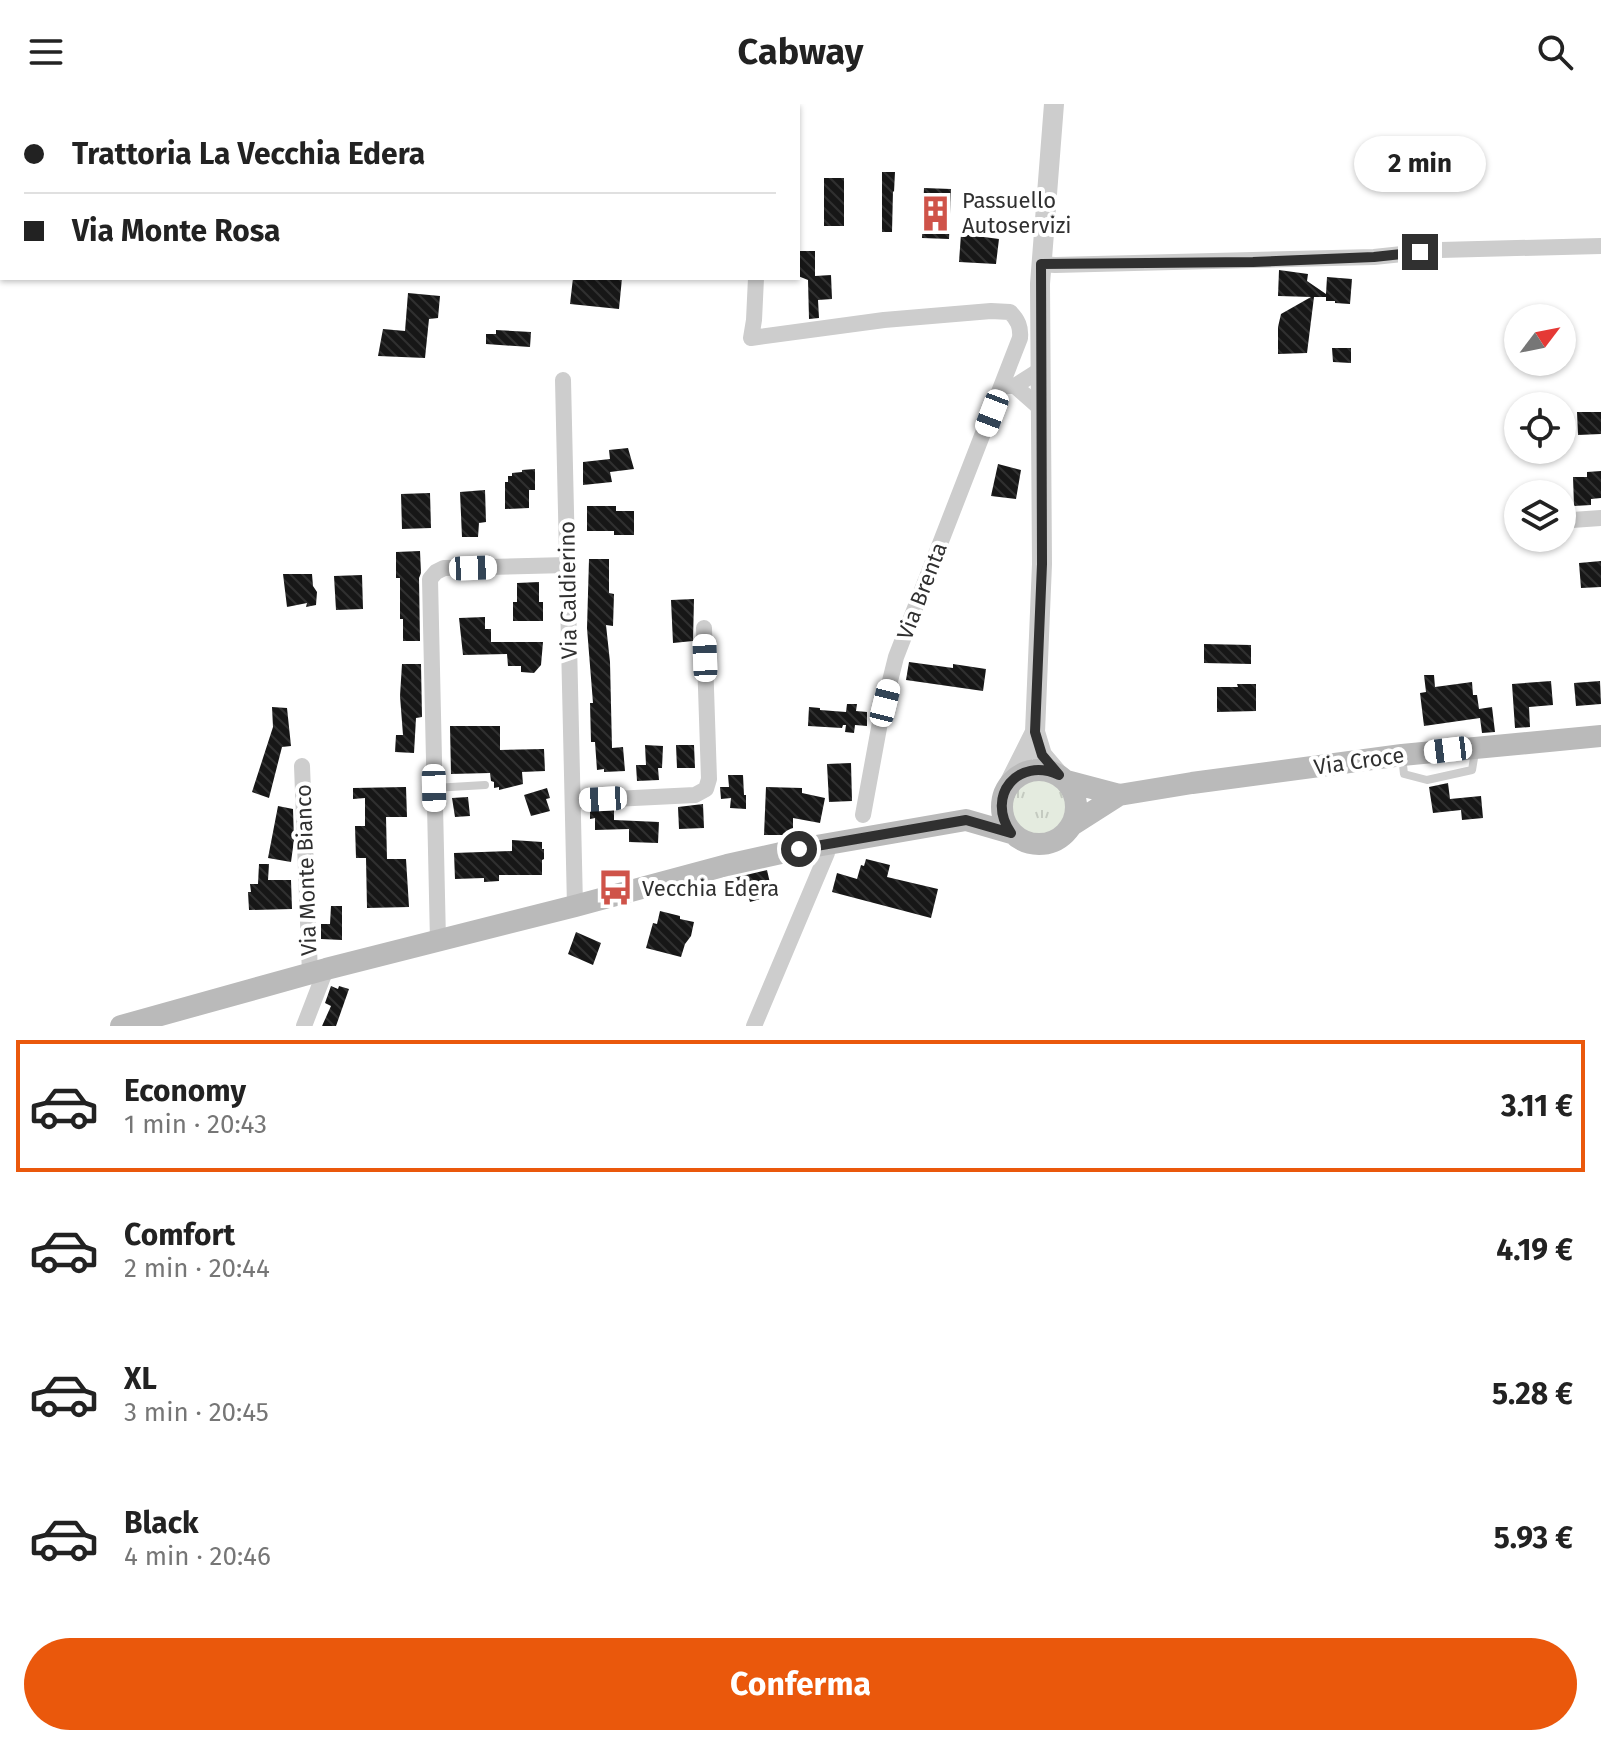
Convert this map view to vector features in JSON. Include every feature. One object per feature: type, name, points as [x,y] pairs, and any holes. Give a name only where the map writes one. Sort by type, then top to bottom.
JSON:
[{"type":"main road","name":"Via Croce","points":[[1011,833],[1032,844],[1055,841],[1072,825],[1119,795],[1402,755],[1601,736]]},
{"type":"main road","name":"Via Croce","points":[[966,820],[1018,775],[1039,769],[1119,795]]},
{"type":"main road","points":[[1062,778],[1073,791],[1076,802],[1072,825]]},
{"type":"main road","points":[[1007,786],[1001,813],[1011,833]]},
{"type":"main road","points":[[121,1026],[318,971],[727,865],[966,820],[1011,833]]},
{"type":"street","points":[[1054,104],[1041,264],[1042,564],[1035,732],[1042,755],[1062,778]]},
{"type":"street","points":[[1041,264],[1253,262],[1374,257],[1440,250],[1601,246]]},
{"type":"street","points":[[756,280],[751,338],[884,320],[1010,312],[1019,323],[1020,338],[1009,386]]},
{"type":"street","points":[[1009,386],[1040,370]]},
{"type":"street","name":"Via Caldierino","points":[[563,380],[575,906]]},
{"type":"street","points":[[1009,386],[1040,408]]},
{"type":"street","name":"Via Brenta","points":[[863,815],[881,717],[896,657],[1009,386]]},
{"type":"street","points":[[1576,520],[1601,518]]},
{"type":"street","points":[[438,941],[430,579],[444,568],[567,565]]},
{"type":"street","points":[[573,801],[695,795],[706,789],[709,779],[704,628]]},
{"type":"street","points":[[1007,786],[1035,732]]},
{"type":"street","name":"Via Monte Bianco","points":[[302,766],[318,971]]},
{"type":"street","points":[[754,1026],[827,853],[827,844]]},
{"type":"street","points":[[304,1026],[318,971]]},
{"type":"lane","points":[[434,788],[485,785]]},
{"type":"green space","points":[[1037,778],[1058,786],[1066,807],[1058,828],[1037,836],[1016,828],[1008,807],[1016,786]]},
{"type":"building","points":[[882,172],[895,172],[892,232],[882,232]]},
{"type":"building","points":[[824,178],[844,178],[844,226],[824,226]]},
{"type":"building","name":"Passuello Autoservizi","points":[[924,188],[951,189],[949,239],[922,238]]},
{"type":"building","points":[[961,234],[999,239],[996,264],[959,262]]},
{"type":"building","points":[[800,251],[815,251],[815,276],[831,275],[832,299],[818,300],[819,318],[809,319],[808,280],[800,277]]},
{"type":"building","points":[[1279,270],[1308,274],[1307,281],[1326,294],[1327,277],[1352,279],[1350,304],[1314,297],[1307,353],[1278,354],[1281,314],[1311,297],[1278,296]]},
{"type":"building","points":[[573,280],[622,280],[619,309],[570,304]]},
{"type":"building","points":[[408,293],[440,296],[438,318],[429,319],[425,358],[378,356],[383,329],[405,331]]},
{"type":"building","points":[[496,330],[531,332],[530,347],[486,344],[486,334],[496,334]]},
{"type":"building","points":[[1332,348],[1351,348],[1351,363],[1333,362]]},
{"type":"building","points":[[1577,412],[1601,412],[1601,434],[1578,435]]},
{"type":"building","points":[[628,448],[634,469],[610,472],[612,482],[583,485],[583,462],[610,459],[609,450]]},
{"type":"building","points":[[998,464],[1021,470],[1016,499],[991,496]]},
{"type":"building","points":[[535,469],[535,490],[529,490],[529,508],[505,509],[505,482],[508,482],[508,476]]},
{"type":"building","points":[[1601,471],[1601,498],[1591,499],[1591,505],[1576,506],[1576,480],[1573,477],[1587,477],[1587,472]]},
{"type":"building","points":[[485,490],[486,522],[479,523],[478,537],[462,537],[460,492]]},
{"type":"building","points":[[430,493],[431,528],[402,529],[401,494]]},
{"type":"building","points":[[587,506],[616,506],[616,511],[634,511],[634,535],[587,531]]},
{"type":"building","points":[[420,551],[420,641],[403,641],[396,552]]},
{"type":"building","points":[[589,559],[609,559],[609,593],[614,594],[613,626],[606,625],[612,748],[623,747],[625,771],[597,770],[595,742],[591,742],[590,703],[593,703],[587,628]]},
{"type":"building","points":[[1601,561],[1601,587],[1581,588],[1579,563]]},
{"type":"building","points":[[283,574],[312,574],[317,592],[316,605],[306,607],[307,603],[287,607]]},
{"type":"building","points":[[362,575],[363,609],[336,610],[334,576]]},
{"type":"building","points":[[539,582],[543,621],[513,621],[517,583]]},
{"type":"building","points":[[694,599],[693,641],[673,643],[671,600]]},
{"type":"building","points":[[485,617],[485,629],[491,629],[491,642],[543,642],[541,665],[534,673],[521,672],[521,666],[508,666],[507,654],[463,655],[459,618]]},
{"type":"building","points":[[1204,644],[1251,645],[1251,664],[1204,663]]},
{"type":"building","points":[[909,662],[986,669],[983,691],[906,680]]},
{"type":"building","points":[[402,664],[421,664],[422,717],[416,718],[414,753],[395,752],[396,735],[403,735],[400,696]]},
{"type":"building","points":[[1424,675],[1434,675],[1435,687],[1472,682],[1479,709],[1492,707],[1495,732],[1482,733],[1480,718],[1424,726],[1420,693],[1426,692]]},
{"type":"building","points":[[1551,681],[1553,705],[1529,707],[1530,727],[1515,728],[1512,684]]},
{"type":"building","points":[[1600,681],[1601,704],[1576,706],[1574,683]]},
{"type":"building","points":[[1237,684],[1256,684],[1256,711],[1217,712],[1217,687],[1238,687]]},
{"type":"building","points":[[847,704],[857,704],[856,711],[867,712],[867,726],[855,725],[854,733],[845,732],[846,725],[842,728],[808,726],[809,707],[846,712]]},
{"type":"building","points":[[272,707],[287,708],[291,746],[282,747],[269,798],[252,792],[273,727]]},
{"type":"building","points":[[450,726],[500,726],[500,750],[544,749],[545,771],[522,772],[523,784],[499,790],[499,787],[494,788],[490,773],[451,774]]},
{"type":"building","points":[[645,745],[663,746],[659,780],[637,781],[636,765],[646,765]]},
{"type":"building","points":[[676,745],[694,745],[695,768],[677,768]]},
{"type":"building","points":[[851,763],[852,801],[829,802],[827,764]]},
{"type":"building","points":[[728,775],[743,775],[746,809],[730,808],[731,798],[721,799],[720,787],[729,787]]},
{"type":"building","points":[[1448,783],[1450,799],[1481,796],[1483,818],[1462,820],[1461,810],[1433,813],[1429,787]]},
{"type":"building","points":[[406,787],[407,817],[386,817],[387,859],[406,859],[409,907],[367,908],[366,858],[356,858],[355,826],[365,826],[365,798],[353,799],[353,788]]},
{"type":"building","points":[[766,787],[802,788],[802,793],[825,798],[820,823],[793,818],[793,835],[764,835]]},
{"type":"building","points":[[547,788],[550,798],[546,799],[550,811],[531,816],[524,795]]},
{"type":"building","points":[[468,797],[470,816],[455,817],[452,798]]},
{"type":"building","points":[[703,804],[704,828],[679,829],[678,807]]},
{"type":"building","points":[[278,806],[293,809],[291,862],[268,858]]},
{"type":"building","points":[[614,810],[614,820],[659,822],[658,843],[629,842],[629,829],[595,830],[595,818],[590,819],[590,811]]},
{"type":"building","points":[[512,840],[542,842],[542,875],[499,875],[499,881],[484,882],[484,878],[455,879],[454,853],[512,851]]},
{"type":"building","points":[[866,859],[890,865],[887,877],[938,889],[931,918],[832,892],[837,873],[857,879]]},
{"type":"building","points":[[259,864],[269,864],[268,880],[291,880],[292,909],[249,910],[248,892],[251,892],[250,884],[258,884]]},
{"type":"building","points":[[767,870],[770,883],[756,887],[760,899],[750,902],[746,888],[732,891],[729,879]]},
{"type":"building","points":[[331,906],[342,906],[342,940],[321,939],[321,924],[330,924]]},
{"type":"building","points":[[660,911],[694,922],[681,957],[646,948]]},
{"type":"building","points":[[576,932],[601,943],[593,965],[568,954]]},
{"type":"building","points":[[331,986],[349,989],[336,1026],[322,1026],[331,1006],[325,1003]]},
{"type":"place","name":"Passuello Autoservizi","points":[[936,213]]},
{"type":"place","name":"Vecchia Edera","points":[[616,888]]},
{"type":"route","points":[[799,849],[966,820],[1011,833],[1001,813],[1001,802],[1010,782],[1018,775],[1039,769],[1059,775],[1042,755],[1035,732],[1042,564],[1041,264],[1253,262],[1420,252]]}]
